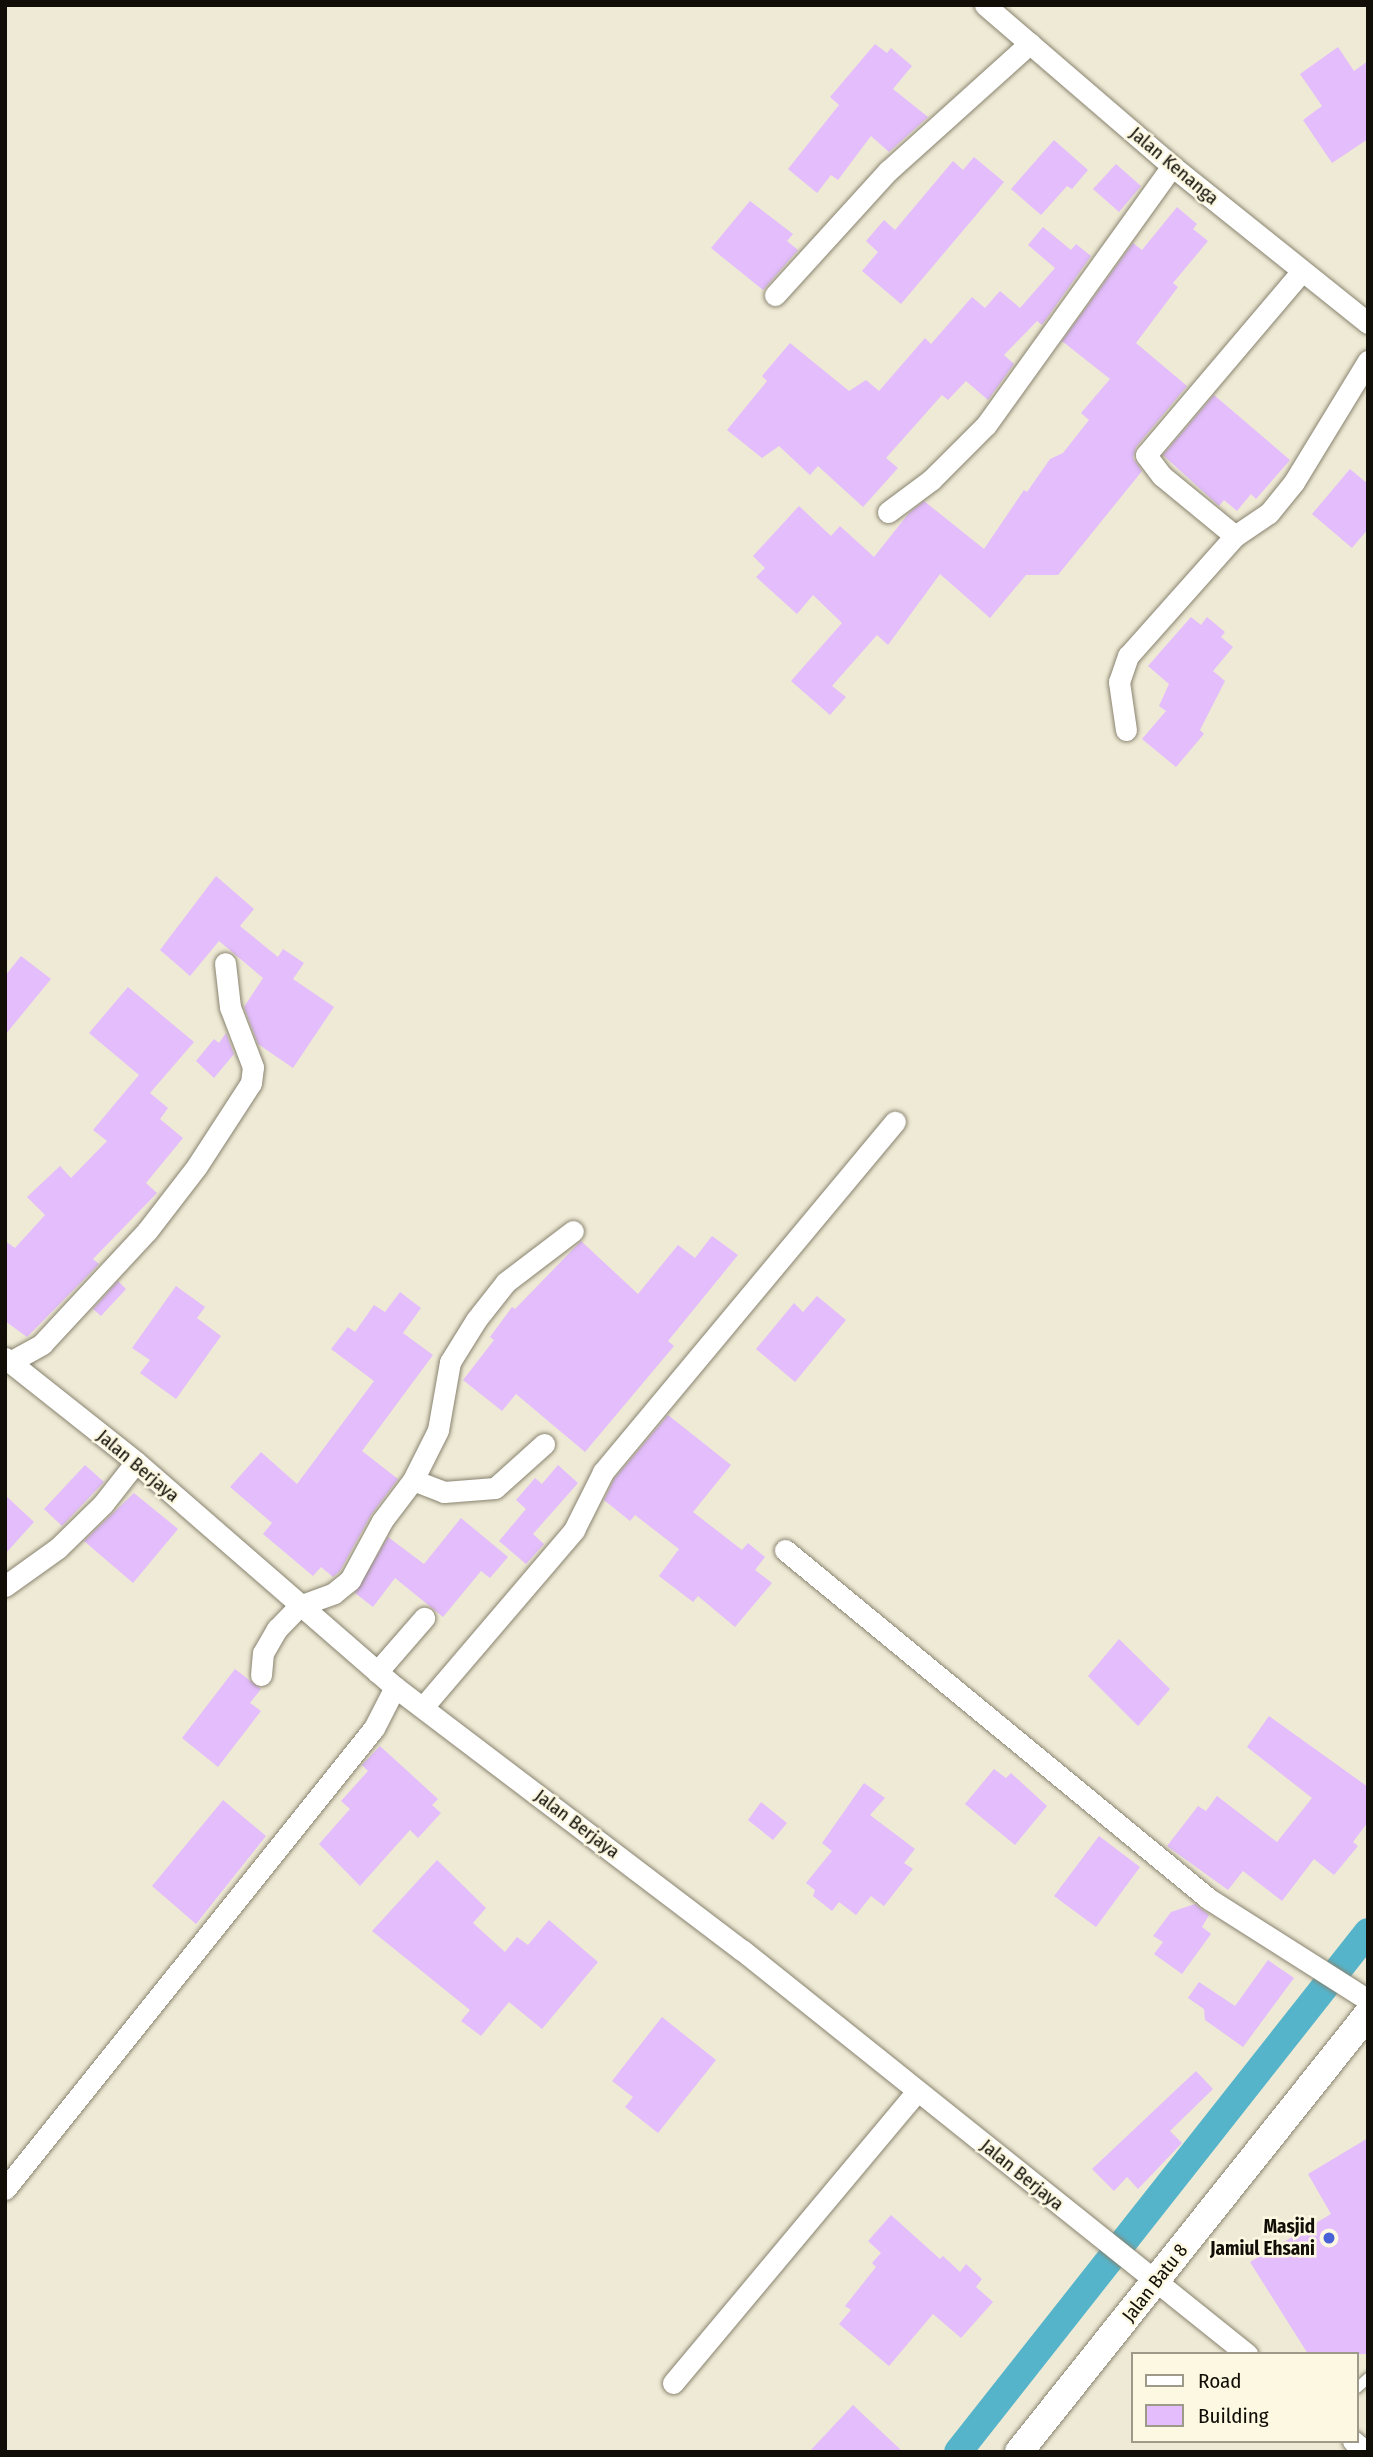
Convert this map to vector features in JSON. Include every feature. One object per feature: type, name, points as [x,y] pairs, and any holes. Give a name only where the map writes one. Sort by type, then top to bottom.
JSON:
[{"type":"street","name":"Jalan Kenanga","points":[[985,5],[1172,166],[1368,323]]},
{"type":"street","points":[[775,295],[907,152],[1030,43]]},
{"type":"street","points":[[888,512],[931,480],[986,425],[1172,166]]},
{"type":"street","points":[[1235,536],[1162,476],[1146,455],[1302,271]]},
{"type":"street","points":[[1126,730],[1119,682],[1128,656],[1235,536],[1269,513],[1294,482],[1368,361]]},
{"type":"street","points":[[8,1360],[42,1344],[147,1231],[197,1166],[251,1083],[253,1067],[230,1007],[225,962]]},
{"type":"street","points":[[423,1707],[573,1530],[603,1472],[895,1122]]},
{"type":"street","points":[[261,1675],[263,1653],[299,1606],[334,1593],[350,1580],[382,1521],[413,1480],[438,1430],[450,1362],[476,1320],[506,1282],[573,1231]]},
{"type":"street","name":"Jalan Berjaya","points":[[8,1360],[136,1462],[394,1687],[917,2091],[1245,2352]]},
{"type":"street","points":[[413,1480],[444,1492],[495,1488],[544,1444]]},
{"type":"street","points":[[5,1586],[58,1548],[103,1504],[136,1462]]},
{"type":"street","points":[[785,1550],[1209,1899],[1368,2000]]},
{"type":"street","points":[[377,1672],[424,1618]]},
{"type":"street","points":[[5,2189],[374,1728],[394,1687]]},
{"type":"street","name":"Jalan Batu 8","points":[[1018,2452],[1368,2014]]},
{"type":"street","points":[[673,2383],[917,2091]]},
{"type":"building","points":[[875,44],[887,53],[891,48],[912,66],[893,89],[928,117],[889,152],[871,136],[838,180],[831,175],[817,193],[788,169],[839,105],[830,97]]},
{"type":"building","points":[[1338,47],[1354,71],[1368,61],[1368,139],[1332,163],[1303,120],[1322,106],[1300,74]]},
{"type":"building","points":[[1054,140],[1088,170],[1072,189],[1067,186],[1041,215],[1011,189]]},
{"type":"building","points":[[974,157],[1004,182],[901,304],[862,271],[878,252],[866,241],[884,220],[895,230],[953,161],[963,170]]},
{"type":"building","points":[[1116,164],[1141,186],[1119,212],[1093,189]]},
{"type":"building","points":[[750,201],[793,234],[787,241],[798,250],[763,290],[711,248]]},
{"type":"building","points":[[1177,207],[1197,224],[1193,229],[1208,241],[1173,283],[1178,287],[1136,343],[1187,386],[1136,447],[1133,458],[1142,471],[1058,575],[1026,575],[990,618],[940,574],[888,645],[877,635],[832,686],[846,697],[830,715],[791,681],[842,623],[813,595],[797,614],[756,577],[765,568],[753,556],[799,506],[831,536],[840,526],[874,557],[909,513],[924,501],[984,549],[1024,490],[1027,492],[1050,459],[1063,453],[1089,420],[1081,413],[1110,379],[1062,341],[1133,243],[1142,250]]},
{"type":"building","points":[[1043,227],[1071,250],[1076,244],[1091,256],[1042,325],[1037,321],[1004,355],[1014,364],[988,400],[966,381],[948,400],[942,395],[886,458],[898,468],[863,507],[818,466],[810,475],[779,446],[762,458],[727,430],[767,381],[762,376],[790,343],[849,391],[866,380],[879,391],[925,338],[931,344],[972,297],[985,308],[1000,291],[1020,308],[1055,268],[1028,245]]},
{"type":"building","points":[[1214,395],[1290,460],[1256,499],[1251,494],[1237,511],[1224,500],[1219,506],[1163,455]]},
{"type":"building","points":[[1350,469],[1368,484],[1368,529],[1352,548],[1312,514]]},
{"type":"building","points":[[1191,617],[1201,625],[1207,617],[1225,632],[1221,637],[1233,647],[1213,671],[1225,681],[1200,730],[1204,734],[1176,767],[1142,739],[1166,711],[1159,706],[1169,684],[1148,666]]},
{"type":"building","points":[[216,876],[254,909],[240,926],[278,957],[283,949],[304,963],[293,979],[334,1007],[293,1068],[258,1044],[244,1007],[263,978],[219,941],[190,976],[160,950]]},
{"type":"building","points":[[21,956],[51,979],[5,1035],[5,976]]},
{"type":"building","points":[[128,987],[194,1042],[150,1093],[168,1108],[160,1119],[183,1138],[146,1183],[157,1193],[93,1259],[99,1264],[27,1337],[5,1321],[5,1241],[15,1248],[45,1215],[27,1197],[60,1166],[71,1178],[107,1141],[93,1130],[139,1075],[89,1033]]},
{"type":"building","points":[[226,1033],[234,1054],[214,1078],[196,1061],[214,1039],[219,1043]]},
{"type":"building","points":[[712,1236],[738,1255],[668,1341],[674,1346],[585,1452],[516,1394],[502,1411],[463,1380],[494,1340],[490,1337],[512,1307],[515,1309],[581,1241],[638,1294],[678,1245],[695,1258]]},
{"type":"building","points":[[118,1281],[126,1289],[101,1316],[93,1309]]},
{"type":"building","points":[[176,1286],[205,1307],[197,1318],[221,1336],[176,1399],[140,1373],[150,1360],[132,1348]]},
{"type":"building","points":[[400,1292],[421,1308],[403,1333],[433,1355],[362,1451],[398,1479],[371,1515],[340,1571],[333,1577],[321,1567],[313,1576],[263,1534],[272,1523],[230,1487],[261,1452],[297,1484],[374,1381],[331,1349],[348,1327],[355,1332],[374,1305],[385,1312]]},
{"type":"building","points":[[817,1296],[846,1320],[795,1382],[756,1349],[794,1303],[803,1312]]},
{"type":"building","points":[[668,1415],[731,1465],[693,1512],[742,1550],[748,1543],[765,1557],[755,1570],[772,1583],[735,1627],[698,1596],[693,1602],[659,1576],[679,1549],[635,1515],[630,1521],[604,1500],[614,1479]]},
{"type":"building","points":[[85,1465],[104,1482],[62,1526],[44,1509]]},
{"type":"building","points":[[558,1465],[578,1483],[533,1534],[544,1544],[526,1564],[499,1541],[526,1509],[516,1500],[535,1478],[542,1484]]},
{"type":"building","points":[[134,1493],[178,1529],[133,1583],[84,1541]]},
{"type":"building","points":[[5,1495],[34,1522],[5,1554]]},
{"type":"building","points":[[461,1518],[508,1557],[490,1578],[481,1571],[443,1617],[395,1578],[373,1607],[355,1593],[388,1537],[424,1564]]},
{"type":"building","points":[[1119,1639],[1170,1689],[1138,1726],[1088,1676]]},
{"type":"building","points":[[235,1669],[261,1689],[250,1703],[261,1711],[218,1767],[182,1738]]},
{"type":"building","points":[[1269,1716],[1368,1787],[1368,1822],[1353,1842],[1358,1846],[1334,1875],[1314,1859],[1282,1901],[1243,1871],[1228,1890],[1167,1846],[1198,1806],[1206,1811],[1217,1796],[1277,1842],[1312,1798],[1247,1747]]},
{"type":"building","points":[[380,1746],[438,1799],[432,1805],[441,1813],[418,1838],[410,1830],[360,1886],[319,1844],[350,1809],[341,1801],[368,1771],[362,1765]]},
{"type":"building","points":[[994,1769],[1006,1778],[1011,1773],[1047,1806],[1015,1845],[965,1804]]},
{"type":"building","points":[[864,1783],[885,1798],[870,1815],[915,1849],[904,1863],[913,1869],[884,1906],[871,1896],[856,1915],[839,1902],[832,1911],[813,1896],[815,1890],[806,1883],[832,1851],[822,1843]]},
{"type":"building","points":[[223,1800],[266,1836],[196,1924],[152,1886]]},
{"type":"building","points":[[761,1802],[787,1823],[773,1840],[748,1820]]},
{"type":"building","points":[[1099,1836],[1140,1867],[1096,1927],[1054,1896]]},
{"type":"building","points":[[437,1860],[486,1908],[473,1923],[505,1952],[517,1937],[528,1945],[549,1920],[598,1962],[542,2029],[509,2002],[481,2036],[461,2021],[470,2010],[372,1931]]},
{"type":"building","points":[[1195,1904],[1209,1915],[1202,1927],[1211,1934],[1182,1974],[1154,1954],[1163,1942],[1153,1936],[1171,1912]]},
{"type":"building","points":[[1268,1960],[1294,1978],[1243,2047],[1205,2020],[1204,2009],[1188,1998],[1199,1982],[1235,2006]]},
{"type":"building","points":[[662,2017],[716,2060],[658,2133],[625,2107],[633,2097],[612,2081]]},
{"type":"building","points":[[1196,2071],[1213,2089],[1170,2131],[1182,2143],[1138,2189],[1127,2177],[1114,2191],[1092,2169]]},
{"type":"building","name":"Masjid Jamiul Ehsani","points":[[1368,2138],[1368,2354],[1307,2352],[1250,2262],[1331,2214],[1308,2174]]},
{"type":"building","points":[[891,2215],[940,2259],[943,2256],[960,2272],[966,2264],[982,2279],[976,2287],[993,2302],[961,2338],[933,2314],[889,2366],[839,2324],[851,2310],[845,2306],[876,2267],[872,2263],[881,2253],[868,2241]]},
{"type":"building","points":[[853,2405],[903,2452],[809,2452]]},
{"type":"waterway","points":[[958,2452],[1368,1932]]},
{"type":"place","name":"Masjid Jamiul Ehsani","points":[[1329,2238]]}]
